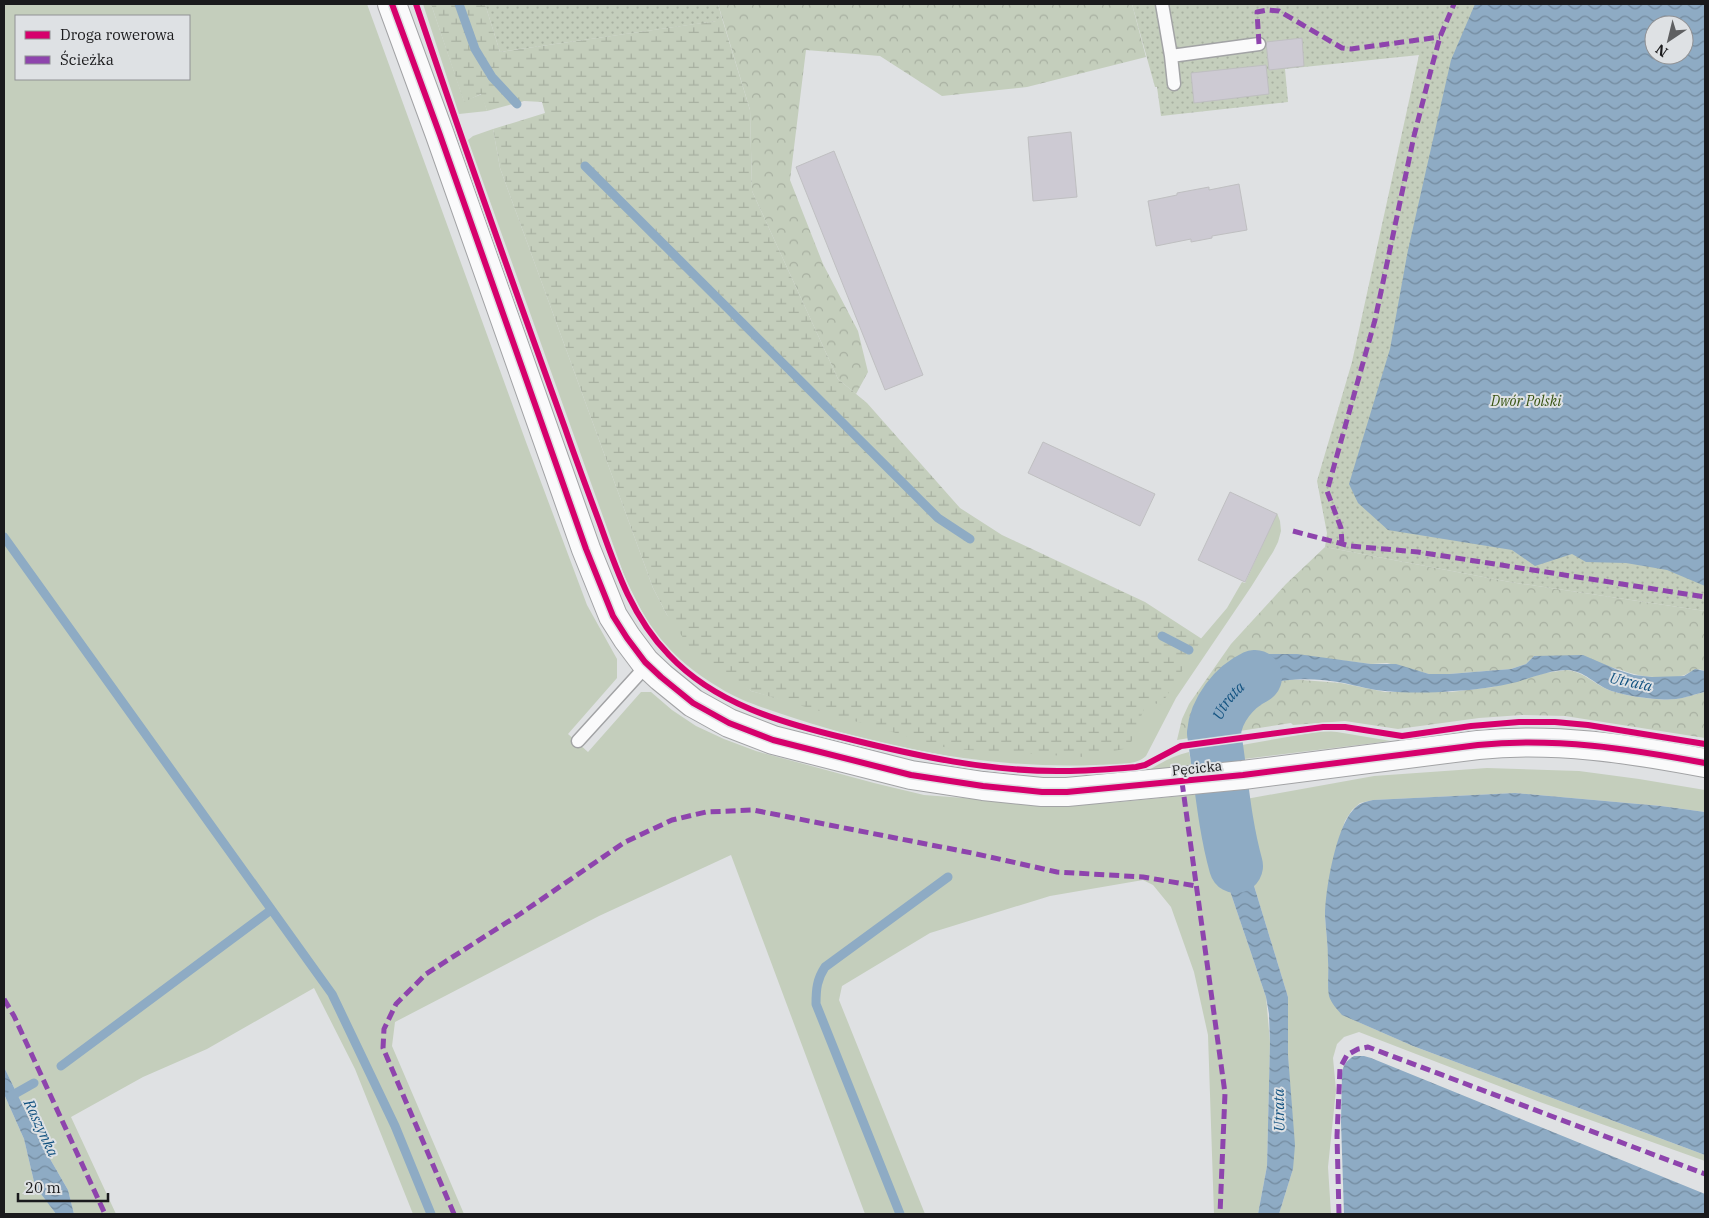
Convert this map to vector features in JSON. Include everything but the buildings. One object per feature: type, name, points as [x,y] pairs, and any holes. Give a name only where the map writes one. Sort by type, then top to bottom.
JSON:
[{"type":"street","name":"Pęcicka","points":[[392,4],[586,549],[613,616],[627,638],[648,664],[676,691],[708,712],[729,723],[772,740],[911,775],[983,786],[1042,792],[1067,792],[1207,780],[1478,745],[1518,742],[1601,746],[1705,763]]},
{"type":"lane","points":[[1162,4],[1174,84]]},
{"type":"lane","points":[[1171,56],[1259,44]]},
{"type":"lane","points":[[578,741],[648,664]]},
{"type":"green space","points":[[4,4],[367,4],[587,605],[617,659],[617,678],[568,734],[588,752],[641,692],[651,692],[672,710],[696,726],[724,739],[756,751],[924,795],[1046,804],[1109,803],[1211,793],[1216,830],[1230,891],[1266,997],[1270,1042],[1267,1166],[1258,1214],[1214,1214],[1208,1035],[1194,972],[1171,907],[1153,885],[1143,880],[1050,896],[930,933],[842,986],[839,1000],[925,1214],[865,1214],[731,855],[599,916],[395,1022],[392,1046],[464,1214],[413,1214],[355,1069],[314,988],[207,1049],[143,1077],[71,1117],[116,1214],[74,1214],[68,1190],[42,1145],[4,1067]]},
{"type":"green space","points":[[423,4],[431,4],[464,101],[482,94],[487,111],[459,114]]},
{"type":"green space","points":[[431,4],[485,4],[500,52],[716,21],[721,15],[750,110],[752,191],[838,379],[867,403],[960,508],[1002,535],[1145,602],[1202,639],[1161,705],[1147,701],[1129,748],[1084,757],[951,749],[751,691],[689,646],[667,615],[653,588],[500,168],[493,129],[545,113],[542,102],[524,101],[487,111],[481,94],[464,102]]},
{"type":"green space","points":[[485,4],[718,4],[721,15],[717,21],[500,52]]},
{"type":"green space","points":[[718,4],[1132,4],[1146,57],[1027,87],[942,96],[880,56],[806,50],[790,180],[823,264],[858,331],[868,372],[856,394],[838,379],[752,191],[750,110]]},
{"type":"green space","name":"Dwór Polski","points":[[1132,4],[1705,4],[1705,611],[1510,582],[1325,547],[1327,533],[1317,481],[1352,362],[1419,55],[1285,69],[1288,102],[1161,116],[1157,87],[1155,87]]},
{"type":"green space","points":[[493,129],[500,168],[653,588],[667,615],[751,691],[811,707],[1148,701],[1227,608],[1242,582],[1245,583],[1277,513],[1281,531],[1273,552],[1176,698],[1146,756],[1135,762],[1122,764],[1020,764],[945,755],[907,748],[833,730],[748,702],[711,682],[676,655],[650,624],[624,575],[468,140],[473,136]]},
{"type":"green space","points":[[1325,547],[1510,582],[1705,611],[1705,671],[1698,669],[1671,678],[1647,677],[1609,666],[1577,660],[1534,656],[1526,664],[1511,669],[1429,674],[1387,663],[1371,664],[1330,659],[1224,689],[1212,696],[1200,727],[1202,736],[1177,740],[1182,719],[1189,704],[1231,644],[1286,584]]},
{"type":"green space","points":[[1566,670],[1583,675],[1609,690],[1623,694],[1675,699],[1705,692],[1705,738],[1565,716],[1522,715],[1479,718],[1398,729],[1345,721],[1293,725],[1291,723],[1227,733],[1225,727],[1226,720],[1232,709],[1241,698],[1261,687],[1289,679],[1341,683],[1385,692],[1451,692],[1493,687],[1545,673]]},
{"type":"green space","points":[[1331,731],[1391,741],[1244,759],[1242,745]]},
{"type":"green space","points":[[1189,752],[1192,767],[1144,773],[1160,763]]},
{"type":"green space","points":[[1487,768],[1579,771],[1705,790],[1705,812],[1661,806],[1515,793],[1373,800],[1360,803],[1352,810],[1345,821],[1339,839],[1325,915],[1329,963],[1328,986],[1356,1021],[1413,1046],[1705,1155],[1705,1161],[1540,1102],[1359,1032],[1344,1037],[1337,1044],[1333,1058],[1336,1090],[1328,1167],[1331,1214],[1279,1214],[1293,1169],[1288,1055],[1288,997],[1244,853],[1235,801],[1374,776]]},
{"type":"green space","points":[[4,1094],[24,1139],[35,1186],[56,1214],[4,1214]]},
{"type":"water","name":"Dwór Polski","points":[[1475,4],[1705,4],[1705,586],[1667,570],[1626,563],[1586,562],[1572,554],[1535,566],[1512,550],[1388,530],[1358,503],[1349,484],[1390,349],[1408,250],[1451,60]]},
{"type":"water","points":[[1263,654],[1297,654],[1371,664],[1396,664],[1429,674],[1511,669],[1526,664],[1534,656],[1583,655],[1634,675],[1652,677],[1684,676],[1695,669],[1705,671],[1705,692],[1683,698],[1669,699],[1633,696],[1609,690],[1584,675],[1568,670],[1549,672],[1493,687],[1436,692],[1380,690],[1330,681],[1300,679],[1271,683],[1257,688],[1245,695],[1230,711],[1226,722],[1227,733],[1202,736],[1200,727],[1212,696]]},
{"type":"water","points":[[1234,791],[1244,853],[1288,997],[1288,1055],[1295,1145],[1293,1169],[1279,1214],[1258,1214],[1267,1166],[1269,1014],[1266,997],[1230,891],[1216,830],[1211,793],[1222,794]]},
{"type":"water","points":[[1515,793],[1661,806],[1705,812],[1705,1155],[1413,1046],[1342,1015],[1331,1001],[1328,992],[1328,950],[1325,916],[1327,891],[1341,830],[1353,810],[1362,803],[1373,800]]},
{"type":"water","points":[[1354,1056],[1371,1058],[1705,1194],[1705,1214],[1344,1214],[1341,1122],[1342,1074],[1345,1064]]},
{"type":"water","points":[[4,1067],[42,1145],[68,1190],[74,1214],[56,1214],[35,1186],[24,1139],[4,1094]]},
{"type":"waterway","points":[[459,4],[475,49],[492,77],[517,104]]},
{"type":"waterway","points":[[585,166],[938,518],[970,539]]},
{"type":"waterway","points":[[4,537],[332,994],[395,1126],[431,1214]]},
{"type":"waterway","points":[[1162,636],[1189,650]]},
{"type":"waterway","points":[[1229,672],[1245,683]]},
{"type":"waterway","name":"Utrata","points":[[1236,866],[1226,817],[1214,733],[1218,716],[1227,700],[1247,681],[1255,677]]},
{"type":"waterway","points":[[900,1214],[816,1004],[817,989],[820,976],[825,967],[948,877]]},
{"type":"waterway","points":[[61,1066],[271,910]]},
{"type":"waterway","points":[[11,1096],[34,1083]]},
{"type":"marked path","points":[[1342,544],[1341,528],[1327,491],[1375,320],[1414,136],[1432,66],[1440,37],[1454,4]]},
{"type":"marked path","points":[[1259,44],[1257,12],[1268,10],[1279,11],[1342,48],[1351,49],[1440,37]]},
{"type":"marked path","points":[[1293,531],[1350,546],[1418,552],[1705,597]]},
{"type":"marked path","points":[[1182,782],[1225,1093],[1220,1214]]},
{"type":"marked path","points":[[454,1214],[383,1048],[384,1029],[396,1004],[426,974],[520,914],[625,842],[672,820],[706,812],[753,810],[972,853],[1057,872],[1143,877],[1196,886]]},
{"type":"marked path","points":[[4,999],[14,1016],[105,1214]]},
{"type":"marked path","points":[[1339,1214],[1337,1136],[1340,1068],[1347,1055],[1358,1049],[1368,1047],[1705,1174]]},
{"type":"cycle path","points":[[392,4],[586,549],[613,616],[645,662],[693,703],[729,723],[773,740],[911,775],[983,786],[1042,792],[1067,792],[1243,775],[1478,745],[1507,743],[1564,743],[1621,749],[1705,763]]},
{"type":"cycle path","points":[[416,4],[573,452],[627,594],[656,641],[687,672],[707,687],[751,709],[797,726],[926,757],[981,766],[1036,771],[1082,771],[1136,767],[1145,765],[1181,746],[1323,727],[1345,727],[1402,736],[1471,726],[1519,722],[1555,722],[1588,725],[1705,744]]},
{"type":"water label","name":"Raszynka","points":[[41,1128]]}]
